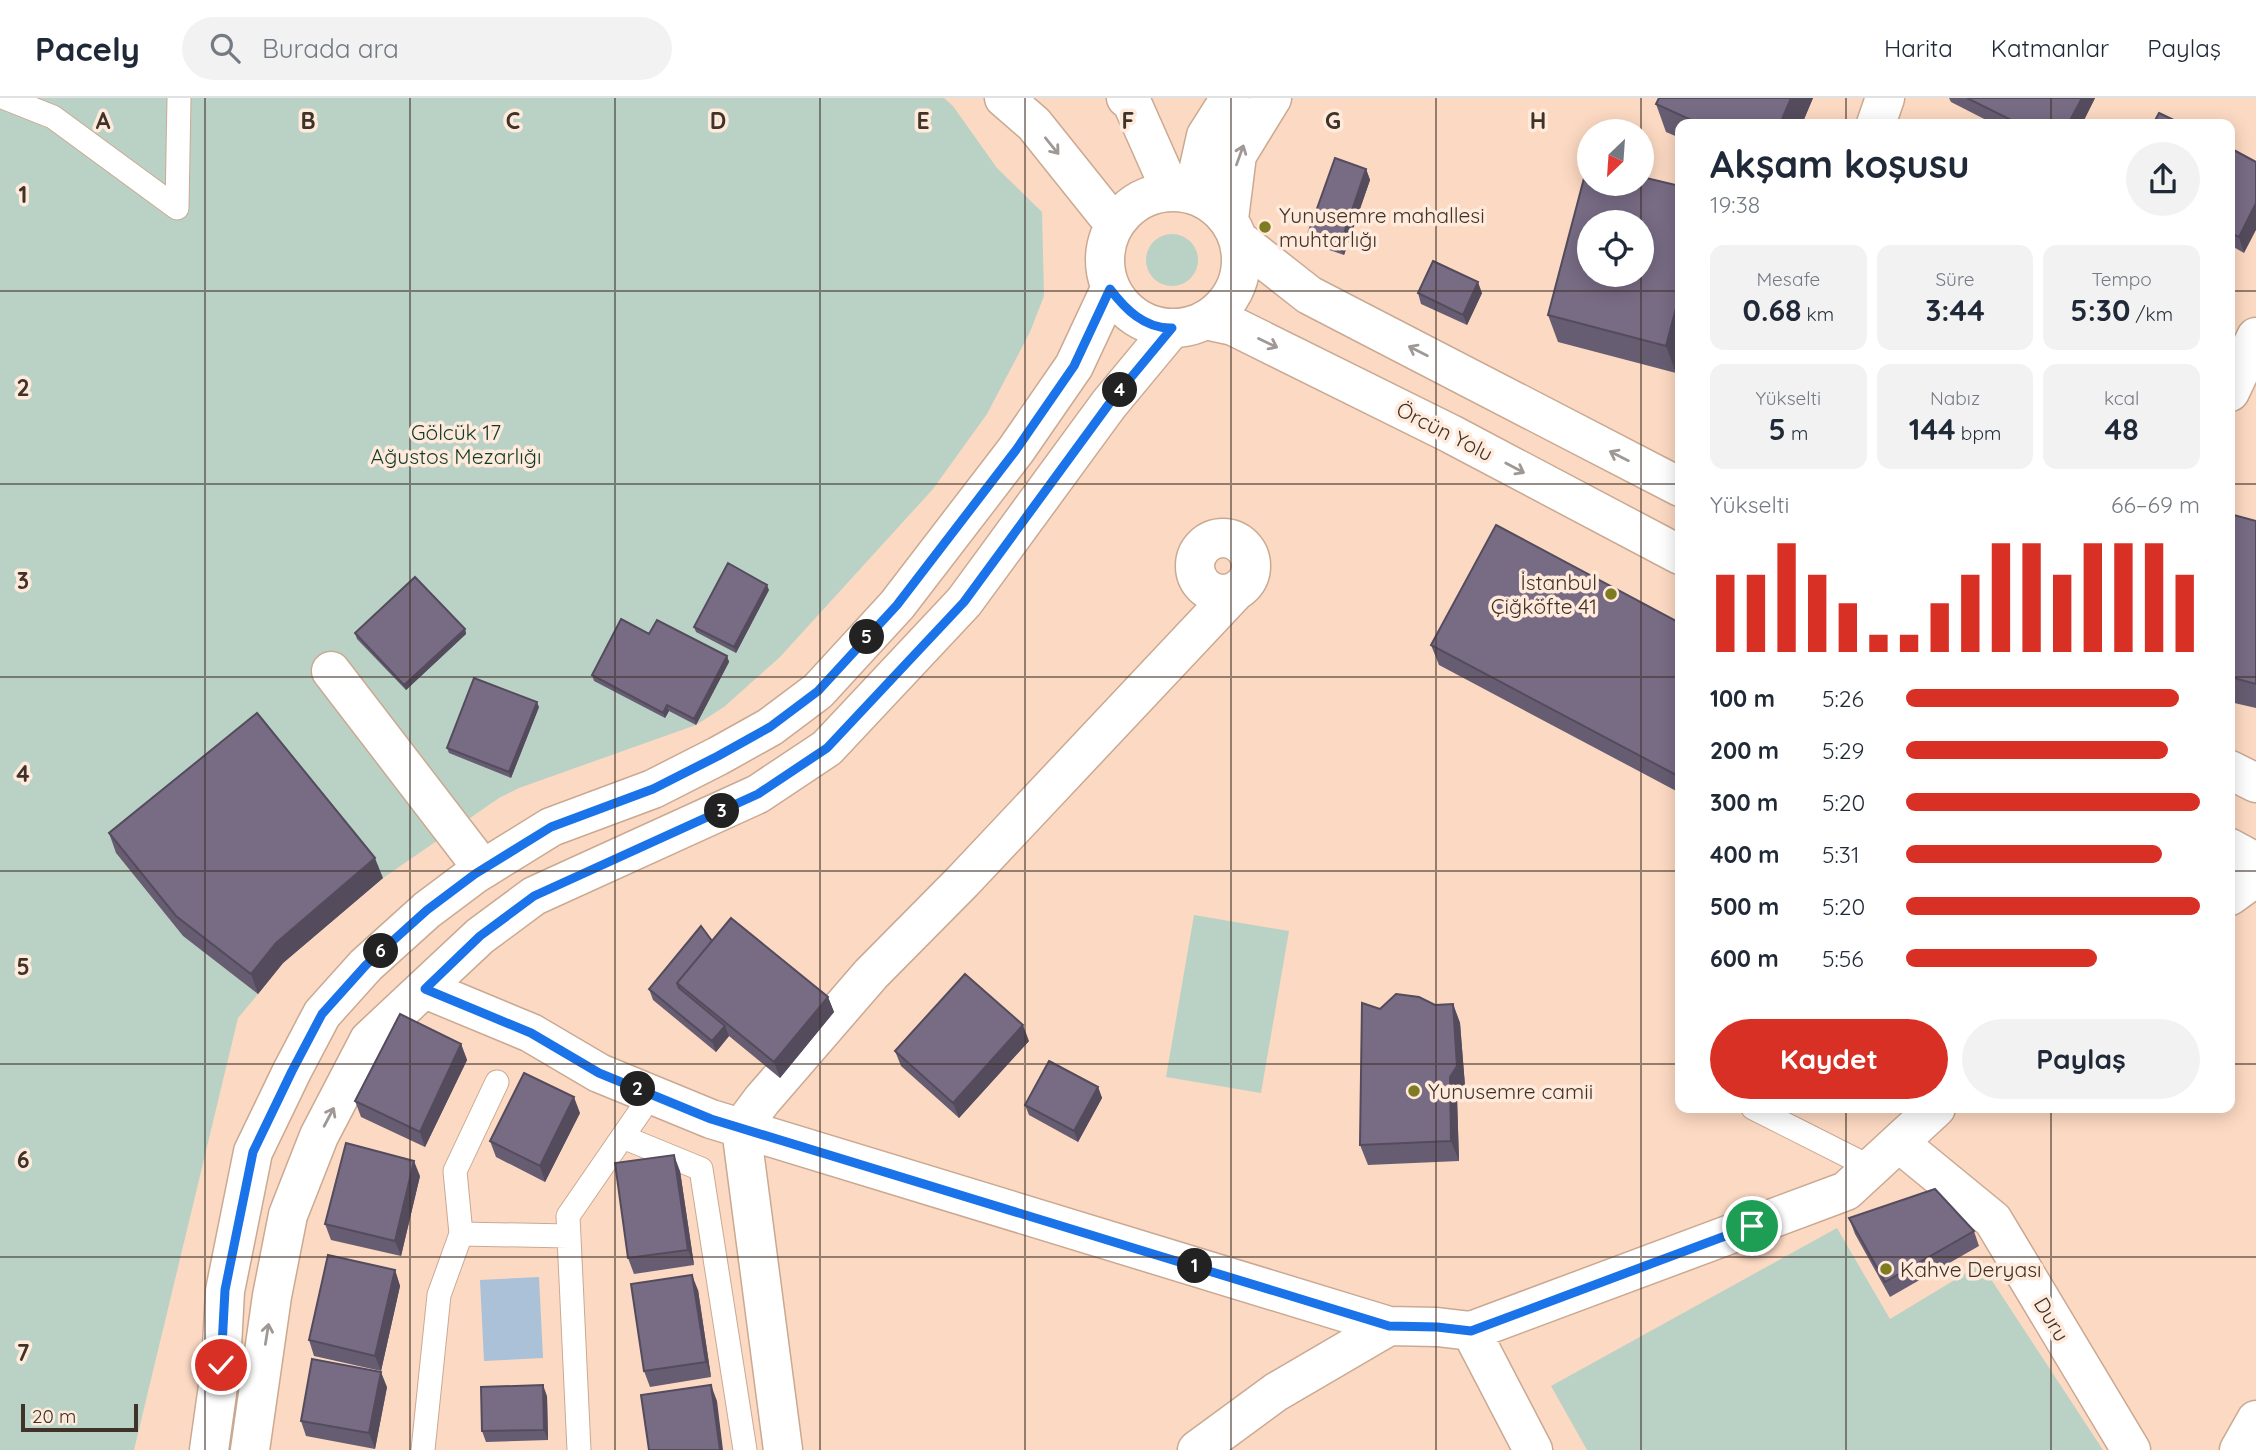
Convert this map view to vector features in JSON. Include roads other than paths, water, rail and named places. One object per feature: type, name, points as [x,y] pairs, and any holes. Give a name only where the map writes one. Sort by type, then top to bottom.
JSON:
[{"type":"main road","points":[[1004,98],[1034,124],[1114,224]]},
{"type":"main road","points":[[1126,98],[1132,103],[1182,192]]},
{"type":"main road","points":[[1182,192],[1206,136],[1230,98]]},
{"type":"main road","points":[[250,1450],[272,1296],[288,1215],[319,1136],[369,1040],[480,936],[534,896],[758,794],[827,748],[964,602],[1109,404],[1188,324],[1226,304],[1237,285],[1242,262],[1234,229],[1237,155],[1272,98]]},
{"type":"main road","points":[[1878,119],[1885,98]]},
{"type":"main road","points":[[1188,324],[1164,328],[1142,321],[1124,307],[1110,289],[1105,267],[1106,244],[1114,224],[1129,206],[1148,195],[1182,192],[1213,204],[1234,229],[1309,295],[1675,484]]},
{"type":"main road","points":[[209,1450],[221,1365],[225,1290],[253,1152],[322,1014],[366,965],[427,910],[483,869],[551,827],[653,789],[718,756],[770,727],[818,691],[897,605],[1016,450],[1074,366],[1110,289]]},
{"type":"main road","name":"Örcün Yolu","points":[[1188,324],[1233,326],[1451,434],[1675,552]]},
{"type":"main road","points":[[2235,381],[2256,337]]},
{"type":"main road","points":[[783,1450],[741,1128],[871,974],[963,881],[1235,592]]},
{"type":"main road","points":[[331,671],[483,869]]},
{"type":"main road","points":[[2235,772],[2256,783]]},
{"type":"main road","points":[[2235,851],[2256,862]]},
{"type":"main road","points":[[2235,892],[2256,877]]},
{"type":"main road","points":[[425,989],[531,1033],[599,1073],[711,1119],[1389,1326],[1471,1331],[1846,1191],[1931,1113]]},
{"type":"main road","name":"Duru","points":[[1885,1155],[1993,1220],[2131,1450]]},
{"type":"main road","points":[[1197,1450],[1276,1392],[1389,1326]]},
{"type":"main road","points":[[1471,1331],[1533,1450]]},
{"type":"main road","points":[[2239,1450],[2256,1420]]},
{"type":"lane","points":[[5,98],[53,117],[177,208],[179,98]]},
{"type":"lane","points":[[423,1450],[439,1295],[461,1234],[456,1171],[497,1082]]},
{"type":"lane","points":[[579,1450],[568,1216],[652,1094]]},
{"type":"lane","points":[[1767,1113],[1885,1155]]},
{"type":"lane","points":[[622,1137],[701,1169],[746,1450]]},
{"type":"lane","points":[[461,1234],[569,1236]]},
{"type":"water","points":[[539,1277],[543,1358],[484,1361],[480,1280]]},
{"type":"place","name":"Yunusemre mahallesi muhtarlığı","points":[[1265,227]]},
{"type":"place","name":"İstanbul Çiğköfte 41","points":[[1611,594]]},
{"type":"place","name":"Yunusemre camii","points":[[1414,1091]]},
{"type":"place","name":"Kahve Deryası","points":[[1886,1269]]},
{"type":"park label","name":"Gölcük 17 Ağustos Mezarlığı","points":[[456,444]]}]
